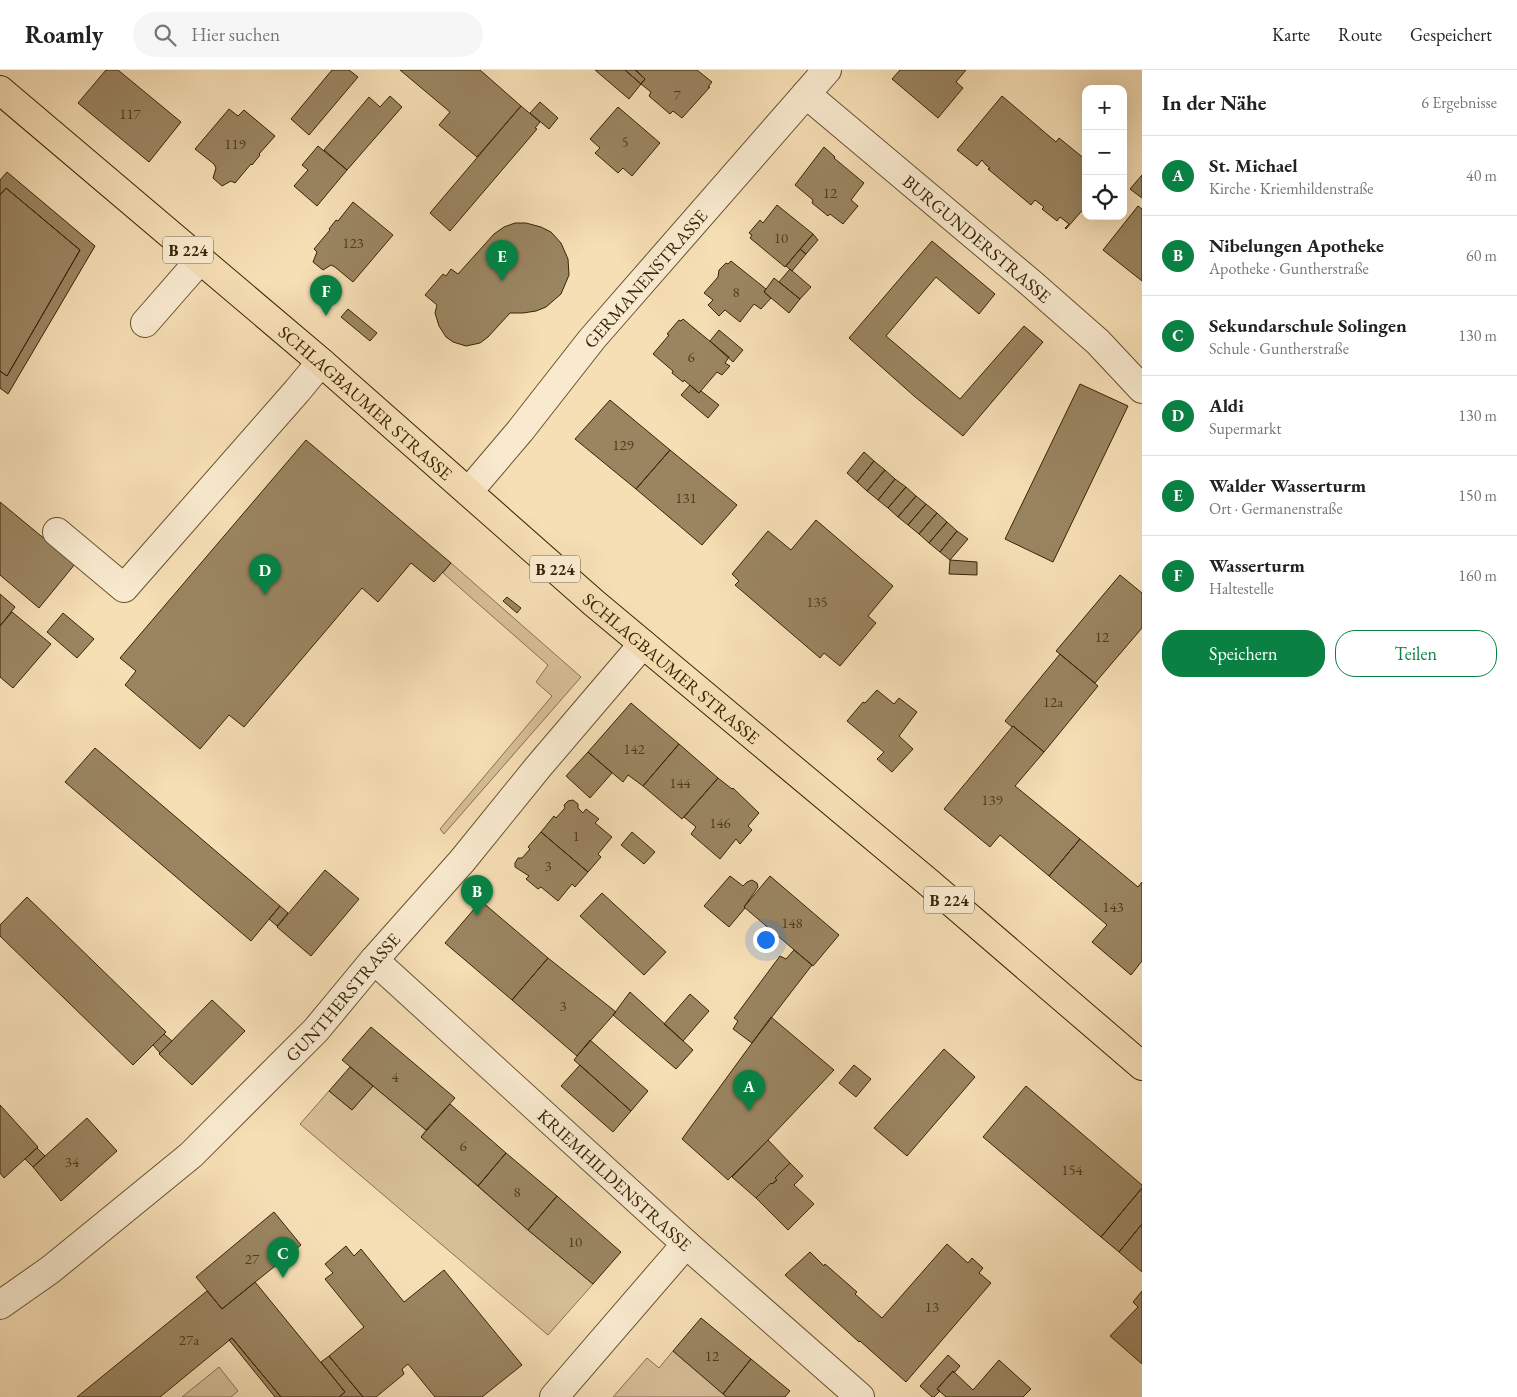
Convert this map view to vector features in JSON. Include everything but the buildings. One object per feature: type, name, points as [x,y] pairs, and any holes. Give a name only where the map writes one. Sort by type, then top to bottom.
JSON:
[{"type":"main road","name":"SCHLAGBAUMER STRASSE","points":[[0,90],[321,362],[469,491],[565,578],[928,882],[1142,1066]]},
{"type":"street","name":"GERMANENSTRASSE","points":[[469,491],[520,431],[592,339],[827,70]]},
{"type":"street","name":"BURGUNDERSTRASSE","points":[[806,94],[1032,284],[1098,342],[1142,389]]},
{"type":"street","points":[[145,323],[200,260]]},
{"type":"street","points":[[57,532],[124,588],[321,362]]},
{"type":"street","name":"GUNTHERSTRASSE","points":[[0,1305],[50,1270],[191,1156],[316,1030],[374,960],[462,861],[545,759],[643,644]]},
{"type":"street","name":"KRIEMHILDENSTRASSE","points":[[374,960],[686,1244],[860,1397]]},
{"type":"street","points":[[554,1397],[686,1244]]},
{"type":"shaded area","points":[[451,563],[581,677],[444,834],[440,829],[552,696],[536,682],[548,665],[443,573]]},
{"type":"shaded area","points":[[373,1086],[426,1130],[421,1137],[593,1284],[548,1335],[300,1124],[329,1091],[352,1110]]},
{"type":"shaded area","points":[[673,1351],[727,1397],[613,1397],[647,1358],[659,1368]]},
{"type":"shaded area","points":[[219,1367],[238,1391],[231,1397],[182,1397]]},
{"type":"place","name":"Walder Wasserturm","points":[[502,281]]},
{"type":"place","name":"Wasserturm","points":[[326,316]]},
{"type":"place","name":"Aldi","points":[[265,595]]},
{"type":"place","name":"Nibelungen Apotheke","points":[[477,916]]},
{"type":"place","name":"St. Michael","points":[[749,1111]]},
{"type":"place","name":"Sekundarschule Solingen","points":[[283,1278]]}]
